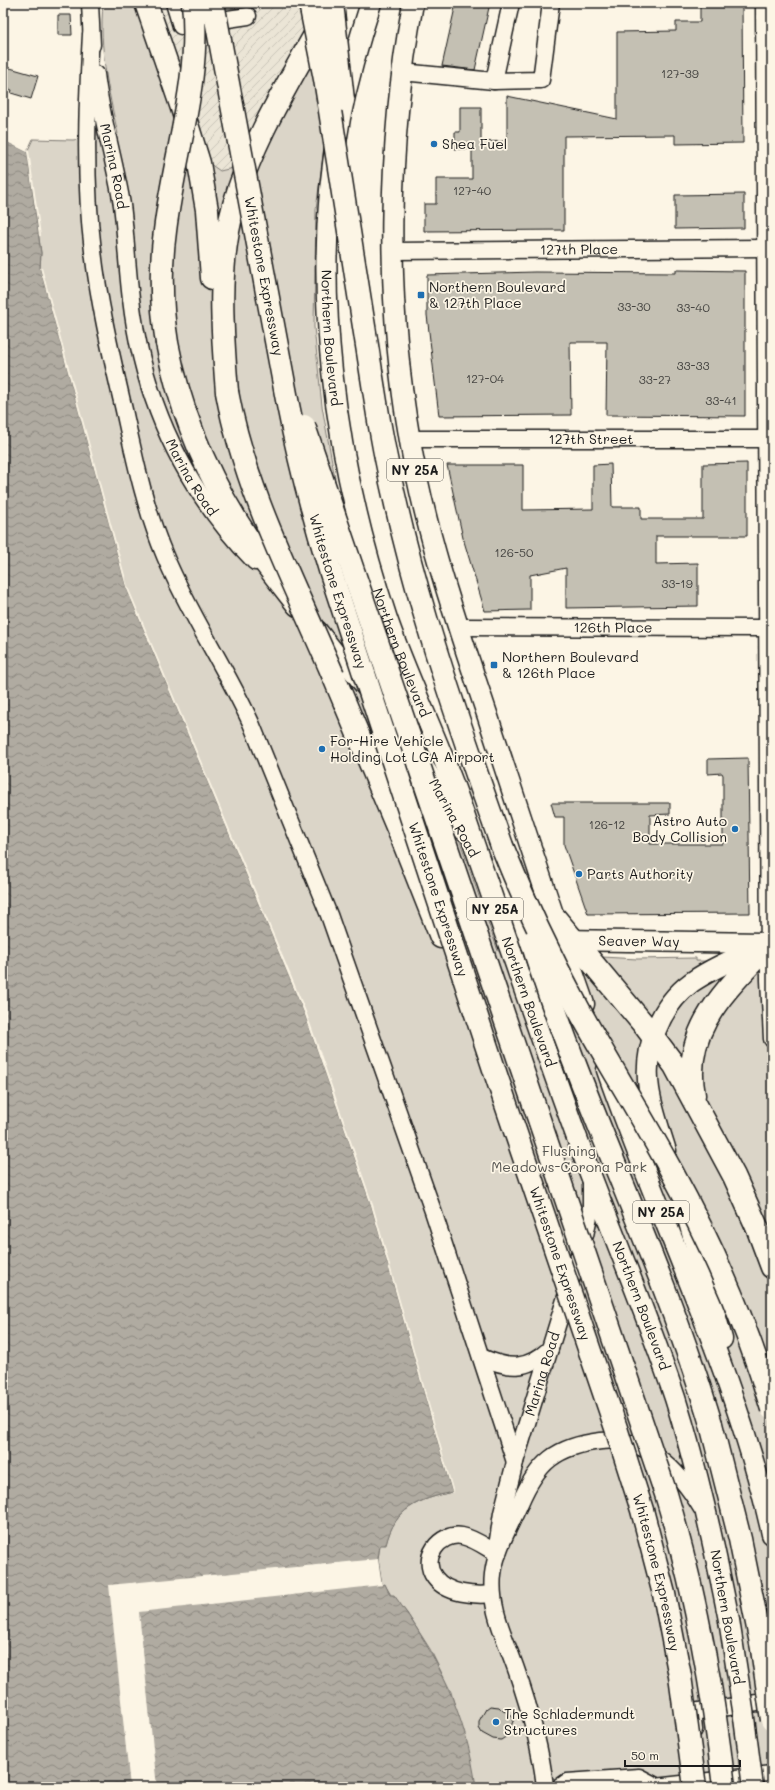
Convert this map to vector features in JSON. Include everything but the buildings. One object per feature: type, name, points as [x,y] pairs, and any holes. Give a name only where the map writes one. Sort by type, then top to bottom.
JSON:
[{"type":"highway","points":[[146,3],[182,108],[202,174],[215,307],[227,392],[241,451],[258,501],[403,841],[496,1075]]},
{"type":"highway","points":[[193,3],[194,41],[192,78],[168,207],[163,249],[162,302],[167,343],[180,397],[187,418],[218,488],[245,535],[300,608]]},
{"type":"highway","name":"Whitestone Expressway","points":[[213,3],[299,460],[321,540],[496,1075],[613,1420],[648,1531],[664,1594],[680,1676],[698,1784]]},
{"type":"highway","points":[[310,3],[325,79],[374,390],[394,501],[415,585],[446,687],[502,846],[553,1004],[665,1290],[703,1397],[734,1512],[772,1692]]},
{"type":"highway","points":[[227,392],[224,342],[223,277],[227,237],[233,206],[255,148],[332,3]]},
{"type":"highway","points":[[332,3],[374,390]]},
{"type":"highway","points":[[268,298],[295,396],[318,467],[670,1508],[688,1575],[705,1656],[724,1787]]},
{"type":"highway","points":[[502,846],[534,920],[578,1007],[661,1152],[702,1230],[743,1324],[772,1409]]},
{"type":"highway","points":[[554,918],[567,940],[654,1036],[675,1066],[734,1176],[757,1227],[772,1267]]},
{"type":"highway","points":[[696,1104],[693,1090],[692,1059],[700,1029],[718,1000],[771,943]]},
{"type":"highway","points":[[762,1648],[772,1720]]},
{"type":"main road","name":"Northern Boulevard","points":[[371,3],[345,94],[336,140],[331,188],[328,296],[330,351],[335,406],[348,476],[380,597],[401,656],[448,771],[509,949],[589,1171],[666,1372],[684,1430],[708,1522],[729,1620],[753,1787]]},
{"type":"main road","name":"NY 25A","points":[[412,3],[402,72],[393,175],[393,251],[398,342],[409,439],[428,524],[458,627],[554,918]]},
{"type":"main road","name":"NY 25A","points":[[567,940],[622,1114],[729,1387],[760,1484],[772,1534]]},
{"type":"main road","name":"Seaver Way","points":[[509,949],[514,944],[523,941],[567,940],[771,943]]},
{"type":"main road","points":[[760,1484],[705,1275],[651,1100],[648,1074],[654,1036],[665,1011],[687,986],[710,971],[771,943]]},
{"type":"street","name":"Marina Road","points":[[90,3],[91,34],[98,90],[120,191],[136,331],[142,364],[159,416],[180,463],[209,508],[237,543],[300,608],[360,679],[423,764],[446,800],[482,869]]},
{"type":"street","points":[[174,3],[181,26],[248,16]]},
{"type":"street","points":[[424,3],[409,42],[402,72],[494,81],[541,80],[551,3]]},
{"type":"street","points":[[494,81],[511,3]]},
{"type":"street","points":[[764,3],[765,248],[770,440],[767,628],[772,1039]]},
{"type":"street","points":[[91,34],[88,92],[88,185],[93,251],[114,364],[144,497],[151,521],[175,577],[251,723],[329,915],[433,1211],[515,1462]]},
{"type":"street","name":"127th Place","points":[[393,251],[765,248]]},
{"type":"street","name":"127th Street","points":[[409,439],[770,440]]},
{"type":"street","name":"126th Place","points":[[458,627],[767,628]]},
{"type":"street","name":"Marina Road","points":[[498,1554],[502,1513],[515,1462],[581,1251],[592,1196],[589,1171]]},
{"type":"street","points":[[481,1357],[507,1366],[522,1366],[537,1360],[550,1349]]},
{"type":"street","name":"Marina Road","points":[[545,1787],[538,1744],[523,1688],[495,1612],[492,1594],[493,1573],[498,1554],[528,1486],[540,1467],[558,1452],[593,1442],[608,1440],[629,1442],[647,1449],[674,1471],[690,1490],[708,1522]]},
{"type":"street","points":[[492,1594],[473,1594],[444,1586],[433,1574],[431,1558],[433,1551],[440,1541],[457,1536],[470,1538],[498,1554]]},
{"type":"street","points":[[698,1784],[692,1712],[772,1701]]},
{"type":"street","points":[[560,1787],[566,1782],[639,1777],[656,1786],[698,1784],[772,1774]]},
{"type":"shaded area","points":[[155,3],[321,3],[237,167],[220,171],[206,161]]},
{"type":"green space","name":"Flushing Meadows-Corona Park","points":[[103,3],[137,3],[206,161],[220,171],[237,167],[329,29],[346,24],[327,125],[316,210],[314,327],[322,406],[336,484],[393,673],[424,738],[498,951],[637,959],[696,958],[696,961],[772,962],[772,1787],[476,1787],[451,1692],[430,1649],[407,1613],[391,1595],[385,1585],[382,1585],[378,1559],[380,1544],[386,1544],[395,1522],[402,1514],[419,1502],[452,1492],[305,1015],[126,587],[40,268],[41,253],[27,152],[33,139],[73,140],[94,137],[93,123],[98,125],[101,136],[118,134],[103,53]]},
{"type":"water","points":[[3,140],[27,152],[41,253],[40,268],[126,587],[305,1015],[371,1205],[452,1492],[419,1502],[410,1507],[395,1522],[386,1545],[380,1545],[378,1559],[382,1585],[385,1584],[390,1595],[394,1595],[423,1639],[436,1662],[457,1711],[465,1735],[472,1761],[476,1787],[3,1787]]},
{"type":"pier","points":[[3,138],[29,151],[41,236],[39,236],[27,152],[3,140]]},
{"type":"pier","points":[[40,268],[42,268],[128,587],[307,1014],[373,1205],[454,1493],[452,1492],[371,1205],[305,1015],[126,587]]},
{"type":"pier","points":[[378,1559],[382,1585],[139,1612],[157,1787],[130,1787],[109,1585]]},
{"type":"place","name":"Shea Fuel","points":[[434,144]]},
{"type":"place","name":"Northern Boulevard & 127th Place","points":[[421,295]]},
{"type":"place","name":"Northern Boulevard & 126th Place","points":[[494,665]]},
{"type":"place","name":"For-Hire Vehicle Holding Lot LGA Airport","points":[[322,749]]},
{"type":"place","name":"Astro Auto Body Collision","points":[[735,829]]},
{"type":"place","name":"Parts Authority","points":[[579,874]]},
{"type":"place","name":"The Schladermundt Structures","points":[[496,1722]]}]
